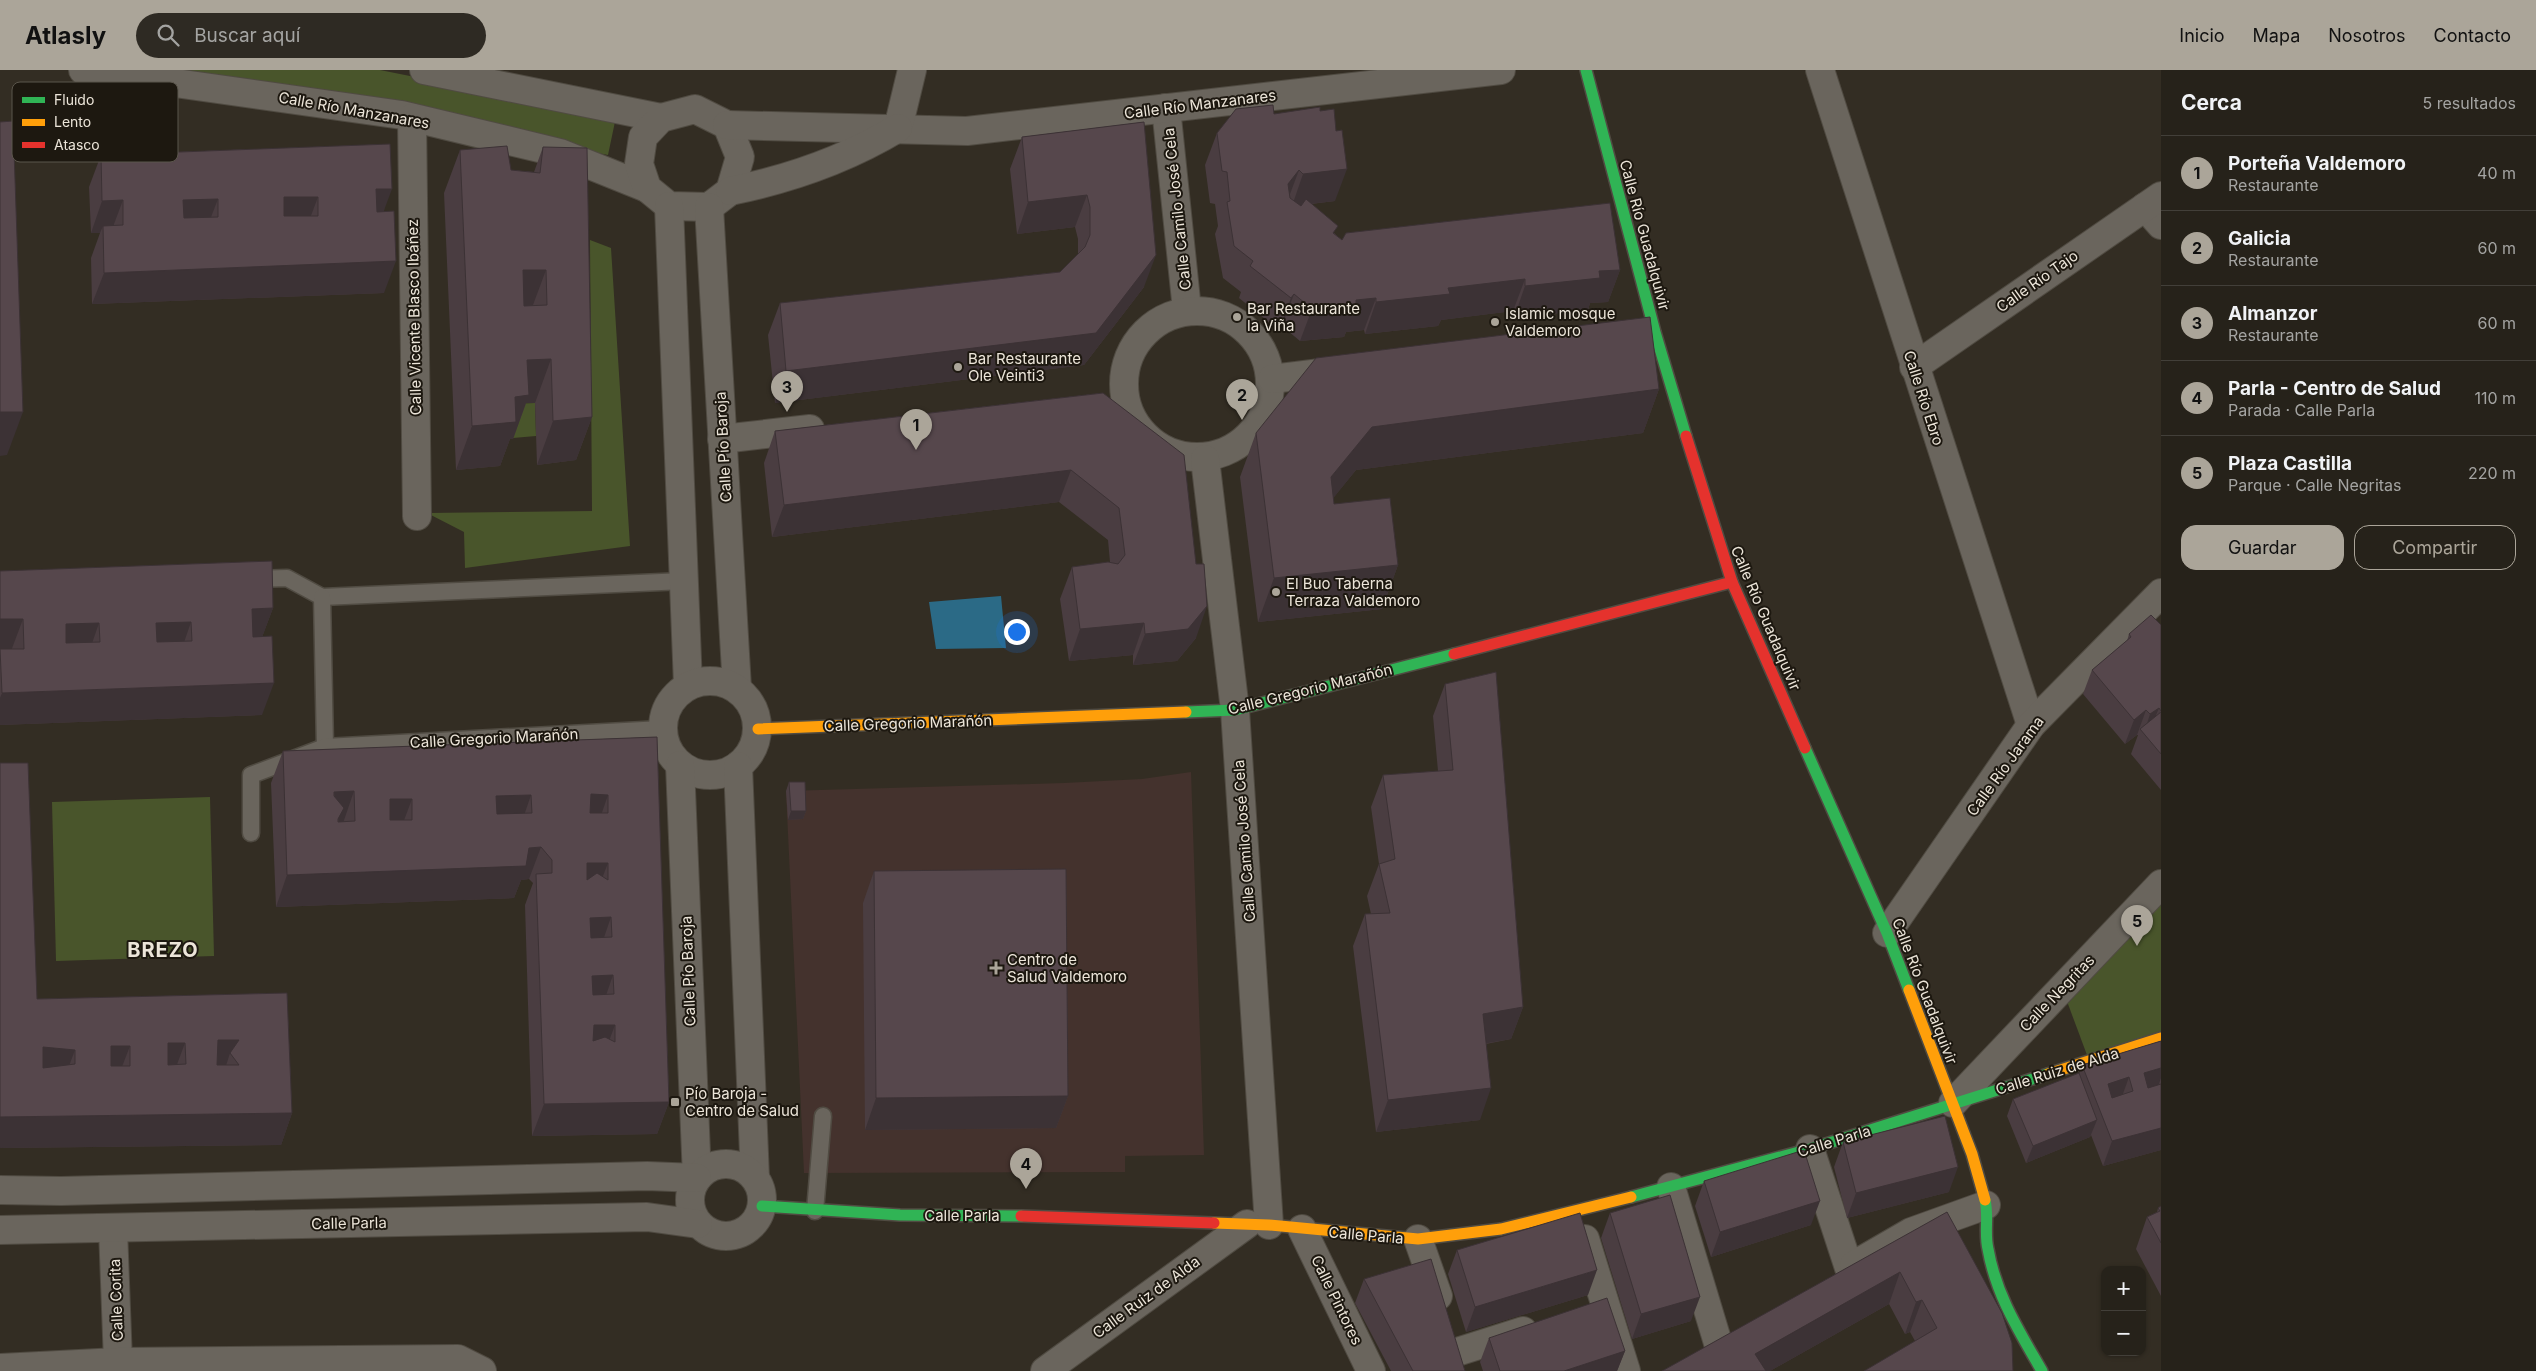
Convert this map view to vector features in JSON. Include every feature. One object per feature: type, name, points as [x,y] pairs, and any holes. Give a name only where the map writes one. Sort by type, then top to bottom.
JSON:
[{"type":"street","name":"Calle Río Manzanares","points":[[83,70],[168,82]]},
{"type":"street","points":[[424,70],[466,73],[661,118],[695,109],[727,125],[740,157],[719,199]]},
{"type":"street","points":[[661,118],[643,137],[639,164],[647,188],[669,206],[719,199],[843,158],[898,128],[912,70]]},
{"type":"street","name":"Calle Río Manzanares","points":[[727,125],[968,131],[1501,70]]},
{"type":"street","name":"Calle Río Guadalquivir","points":[[1586,70],[1655,332],[1702,492],[1732,582],[1887,933],[1972,1154],[1986,1205],[1987,1247],[1995,1282],[2004,1304],[2038,1367]]},
{"type":"street","name":"Calle Río Ebro","points":[[1820,70],[1914,367],[2031,725]]},
{"type":"street","name":"Calle Río Manzanares","points":[[178,83],[412,118],[560,153],[647,188]]},
{"type":"street","name":"Calle Camilo José Cela","points":[[1166,108],[1187,310]]},
{"type":"street","name":"Calle Vicente Blasco Ibáñez","points":[[412,118],[417,516]]},
{"type":"street","name":"Calle Pío Baroja","points":[[719,199],[722,439],[736,688]]},
{"type":"street","points":[[669,206],[688,685]]},
{"type":"street","name":"Calle Río Tajo","points":[[1914,367],[2156,209]]},
{"type":"street","points":[[1187,310],[1224,314],[1265,354],[1272,379],[1267,411],[1227,452],[1205,458],[1170,454],[1128,415],[1112,394],[1127,357],[1166,316],[1187,310]]},
{"type":"street","points":[[1626,336],[1655,332]]},
{"type":"street","points":[[1272,379],[1360,368]]},
{"type":"street","points":[[722,439],[839,425]]},
{"type":"street","name":"Calle Camilo José Cela","points":[[1205,458],[1235,710],[1258,1224]]},
{"type":"street","name":"Calle Gregorio Marañón","points":[[758,729],[1235,710],[1732,582]]},
{"type":"street","name":"Calle Río Jarama","points":[[1887,933],[2031,725],[2161,592]]},
{"type":"street","points":[[713,680],[736,688],[748,699],[752,706],[758,729],[755,743],[748,756],[738,766],[724,774],[694,773],[680,765],[671,755],[665,743],[662,729],[664,716],[669,704],[688,685],[713,680]]},
{"type":"street","name":"Calle Pío Baroja","points":[[680,765],[697,1178]]},
{"type":"street","points":[[738,766],[755,1178]]},
{"type":"street","name":"Calle Negritas","points":[[1953,1103],[2161,884]]},
{"type":"street","name":"Calle Ruiz de Alda","points":[[1953,1103],[2161,1038]]},
{"type":"street","name":"Calle Parla","points":[[762,1206],[900,1215],[959,1214],[1258,1224],[1418,1239],[1501,1229],[1671,1187],[1810,1149],[1953,1103]]},
{"type":"street","points":[[1810,1149],[1849,1268]]},
{"type":"street","points":[[726,1163],[742,1167],[755,1178],[762,1191],[762,1206],[755,1222],[743,1232],[727,1237],[711,1234],[698,1224],[690,1209],[690,1193],[697,1178],[710,1167],[726,1163]]},
{"type":"street","points":[[0,1190],[61,1191],[647,1176],[697,1178]]},
{"type":"street","points":[[1671,1187],[1718,1342]]},
{"type":"street","points":[[1824,1282],[1911,1232],[1986,1205]]},
{"type":"street","points":[[1576,1210],[1626,1371]]},
{"type":"street","name":"Calle Parla","points":[[0,1230],[113,1230],[648,1218],[698,1224]]},
{"type":"street","name":"Calle Ruiz de Alda","points":[[1045,1371],[1258,1224]]},
{"type":"street","name":"Calle Pintores","points":[[1302,1229],[1371,1371]]},
{"type":"street","name":"Calle Corita","points":[[113,1230],[120,1366]]},
{"type":"street","points":[[1418,1239],[1460,1361],[1550,1323]]},
{"type":"street","points":[[1578,1314],[1605,1305]]},
{"type":"street","points":[[1692,1357],[1742,1328]]},
{"type":"street","points":[[0,1368],[458,1359],[482,1371]]},
{"type":"lane","points":[[230,579],[287,578],[322,597],[684,581]]},
{"type":"lane","points":[[322,597],[325,747]]},
{"type":"lane","name":"Calle Gregorio Marañón","points":[[251,833],[250,775],[325,747],[662,729]]},
{"type":"lane","points":[[815,1210],[823,1116]]},
{"type":"shaded area","name":"Centro de Salud Valdemoro","points":[[1191,772],[1204,1155],[1125,1156],[1125,1172],[804,1173],[786,791],[1064,783],[1142,779]]},
{"type":"green space","points":[[141,70],[380,70],[616,117],[608,155],[227,80]]},
{"type":"green space","points":[[590,240],[611,248],[630,546],[465,568],[464,532],[427,513],[592,511]]},
{"type":"green space","points":[[535,403],[536,436],[513,438],[511,404]]},
{"type":"green space","points":[[210,797],[214,956],[56,961],[52,802]]},
{"type":"green space","points":[[2161,896],[2161,1031],[2087,1055],[2065,996]]},
{"type":"water","points":[[1001,596],[1006,648],[936,649],[929,602]]},
{"type":"building","points":[[1273,105],[1274,114],[1320,107],[1320,111],[1334,109],[1336,131],[1342,130],[1347,169],[1303,174],[1299,170],[1288,184],[1290,198],[1301,206],[1306,199],[1338,226],[1333,233],[1342,240],[1346,233],[1610,203],[1620,270],[1599,271],[1600,278],[1525,286],[1525,279],[1448,288],[1450,294],[1376,302],[1376,298],[1356,300],[1356,305],[1312,309],[1294,294],[1291,298],[1250,266],[1253,261],[1234,246],[1227,202],[1230,201],[1227,172],[1222,171],[1217,133],[1236,109]]},
{"type":"building","points":[[12,121],[12,162],[14,162],[23,412],[0,412],[0,122]]},
{"type":"building","points":[[1144,122],[1156,255],[1096,333],[786,371],[780,303],[1060,272],[1085,247],[1090,235],[1090,207],[1087,195],[1028,202],[1022,137]]},
{"type":"building","points":[[390,144],[392,189],[376,189],[377,212],[394,211],[396,261],[104,273],[103,226],[123,225],[123,200],[102,201],[101,162],[178,162],[178,152]],"holes":[[[284,197],[318,197],[318,216],[284,216]],[[218,199],[218,217],[184,218],[183,200]]]},
{"type":"building","points":[[507,146],[511,170],[540,173],[543,147],[587,148],[592,417],[553,421],[551,359],[527,360],[529,395],[515,397],[516,422],[472,426],[460,150]],"holes":[[[523,270],[546,270],[547,305],[524,306]]]},
{"type":"building","points":[[1650,317],[1659,389],[1372,427],[1331,477],[1334,504],[1390,498],[1398,565],[1274,578],[1256,433],[1316,358]]},
{"type":"building","points":[[1103,393],[1184,455],[1196,564],[1204,564],[1207,606],[1188,629],[1145,634],[1144,623],[1080,629],[1072,567],[1108,562],[1118,564],[1125,555],[1119,508],[1071,470],[784,505],[775,431]]},
{"type":"building","points":[[272,561],[273,608],[252,609],[253,637],[272,636],[274,683],[2,693],[0,649],[24,649],[23,619],[0,619],[0,571]],"holes":[[[191,622],[192,641],[157,642],[156,623]],[[99,623],[100,642],[66,643],[66,624]]]},
{"type":"building","points":[[2151,615],[2161,625],[2161,711],[2159,708],[2150,714],[2146,710],[2134,720],[2092,670],[2131,637],[2129,634]]},
{"type":"building","points":[[1496,672],[1523,1007],[1483,1014],[1491,1088],[1388,1100],[1365,914],[1390,913],[1379,864],[1395,859],[1383,775],[1453,770],[1445,684]]},
{"type":"building","points":[[2161,712],[2161,754],[2140,729]]},
{"type":"building","points":[[657,737],[669,1102],[544,1104],[536,874],[552,873],[552,860],[541,847],[529,848],[526,866],[287,875],[283,751]],"holes":[[[354,791],[355,821],[338,822],[344,808],[334,796],[334,792]],[[591,794],[608,795],[608,813],[590,813]],[[531,795],[532,813],[497,814],[496,796]],[[390,799],[412,799],[412,820],[390,820]],[[587,863],[608,863],[608,880],[597,873],[587,880]],[[611,917],[612,937],[591,938],[590,918]],[[613,975],[614,994],[593,995],[592,976]],[[594,1025],[615,1025],[615,1042],[605,1037],[593,1041]]]},
{"type":"building","points":[[0,763],[28,763],[37,999],[287,993],[292,1113],[0,1117]],"holes":[[[218,1040],[239,1040],[230,1053],[239,1065],[217,1065]],[[168,1043],[185,1043],[186,1064],[168,1065]],[[111,1046],[130,1046],[130,1066],[111,1066]],[[43,1047],[75,1050],[75,1064],[43,1068]]]},
{"type":"building","points":[[789,782],[805,782],[806,811],[791,811]]},
{"type":"building","points":[[1066,869],[1068,1096],[876,1098],[874,871]]},
{"type":"building","points":[[2161,1041],[2161,1068],[2144,1073],[2148,1088],[2161,1084],[2161,1128],[2112,1141],[2082,1065]],"holes":[[[2129,1077],[2133,1091],[2112,1098],[2108,1084]]]},
{"type":"building","points":[[2079,1073],[2097,1120],[2033,1146],[2013,1099]]},
{"type":"building","points":[[1945,1116],[1958,1167],[1856,1193],[1843,1142]]},
{"type":"building","points":[[1804,1150],[1820,1201],[1720,1232],[1704,1181]]},
{"type":"building","points":[[1670,1195],[1700,1297],[1641,1314],[1610,1213]]},
{"type":"building","points":[[2161,1206],[2161,1243],[2147,1217],[2160,1211],[2158,1208]]},
{"type":"building","points":[[1947,1212],[2002,1313],[2012,1343],[2013,1371],[1864,1371],[1937,1328],[1922,1300],[1916,1302],[1900,1272],[1755,1354],[1766,1371],[1662,1371]]},
{"type":"building","points":[[1580,1213],[1597,1270],[1475,1307],[1457,1250]]},
{"type":"building","points":[[1431,1259],[1465,1371],[1413,1371],[1364,1279]]},
{"type":"building","points":[[1607,1298],[1625,1351],[1564,1371],[1500,1371],[1489,1338]]},
{"type":"traffic: fast","points":[[1586,70],[1655,332],[1686,436]]},
{"type":"traffic: fast","points":[[1186,712],[1235,710],[1454,654]]},
{"type":"traffic: fast","points":[[1805,748],[1887,933],[1909,990]]},
{"type":"traffic: fast","points":[[1631,1197],[1810,1149],[2048,1074]]},
{"type":"traffic: fast","points":[[1985,1200],[1987,1212],[1986,1237],[1997,1282],[2009,1312],[2042,1371]]},
{"type":"traffic: fast","points":[[762,1206],[900,1215],[1021,1216]]},
{"type":"traffic: slow","points":[[758,729],[1186,712]]},
{"type":"traffic: slow","points":[[1909,990],[1972,1154],[1985,1200]]},
{"type":"traffic: slow","points":[[2048,1074],[2161,1038]]},
{"type":"traffic: slow","points":[[1214,1223],[1269,1225],[1418,1239],[1501,1229],[1631,1197]]},
{"type":"traffic: jam","points":[[1686,436],[1732,582],[1805,748]]},
{"type":"traffic: jam","points":[[1454,654],[1732,582]]},
{"type":"traffic: jam","points":[[1021,1216],[1214,1223]]},
{"type":"place","name":"Bar Restaurante la Viña","points":[[1237,317]]},
{"type":"place","name":"Islamic mosque Valdemoro","points":[[1495,322]]},
{"type":"place","name":"Bar Restaurante Ole Veinti3","points":[[958,367]]},
{"type":"place","name":"Almanzor","points":[[787,412]]},
{"type":"place","name":"Galicia","points":[[1242,420]]},
{"type":"place","name":"Porteña Valdemoro","points":[[916,450]]},
{"type":"place","name":"El Buo Taberna Terraza Valdemoro","points":[[1276,592]]},
{"type":"place","name":"Plaza Castilla","points":[[2137,946]]},
{"type":"place","name":"Centro de Salud Valdemoro","points":[[996,968]]},
{"type":"place","name":"Pío Baroja - Centro de Salud","points":[[675,1102]]},
{"type":"place","name":"Parla - Centro de Salud","points":[[1026,1189]]},
{"type":"district","name":"BREZO","points":[[163,950]]}]
